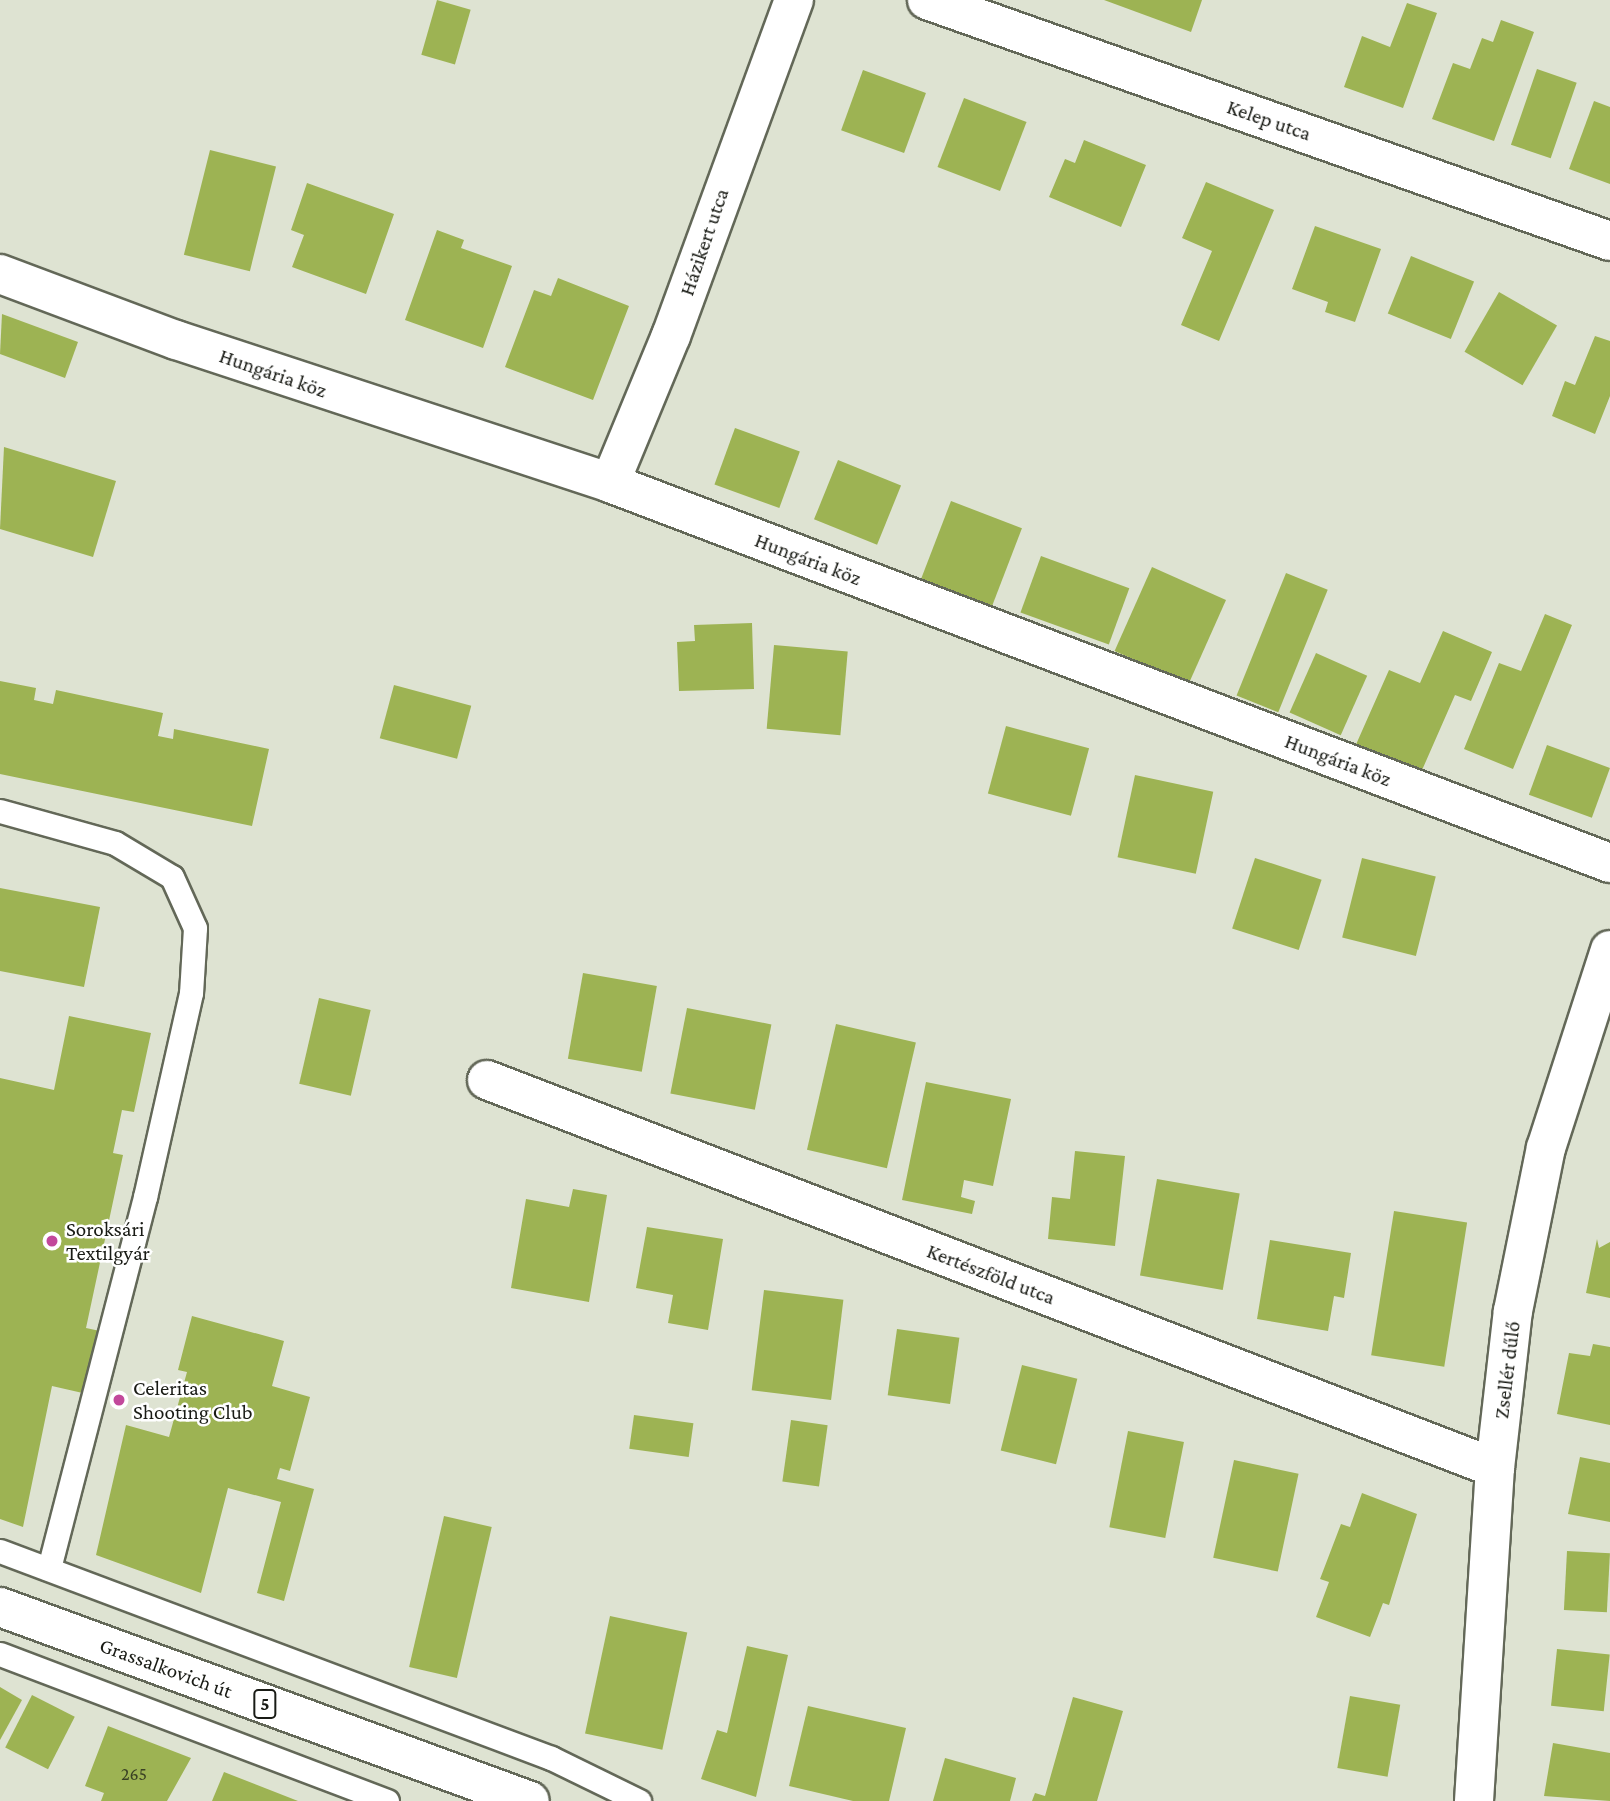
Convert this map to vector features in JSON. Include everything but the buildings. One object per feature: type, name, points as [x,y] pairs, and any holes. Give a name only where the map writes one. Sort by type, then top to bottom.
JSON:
[{"type":"street","name":"Házikert utca","points":[[610,483],[671,336],[794,0]]},
{"type":"street","name":"Kelep utca","points":[[927,0],[1610,241]]},
{"type":"street","name":"Hungária köz","points":[[0,274],[176,341],[610,483],[1610,863]]},
{"type":"street","name":"Zsellér dűlő","points":[[1474,1801],[1496,1468],[1513,1311],[1546,1149],[1610,950]]},
{"type":"street","name":"Kertészföld utca","points":[[487,1080],[1496,1468]]},
{"type":"street","name":"Grassalkovich út","points":[[0,1607],[530,1801]]},
{"type":"lane","points":[[0,811],[127,850],[172,877],[195,928],[191,993],[148,1183],[49,1569]]},
{"type":"lane","points":[[0,1551],[551,1758],[639,1801]]},
{"type":"lane","points":[[0,1654],[387,1801]]},
{"type":"place","name":"Soroksári Textilgyár","points":[[52,1241]]},
{"type":"place","name":"Celeritas Shooting Club","points":[[119,1400]]}]
